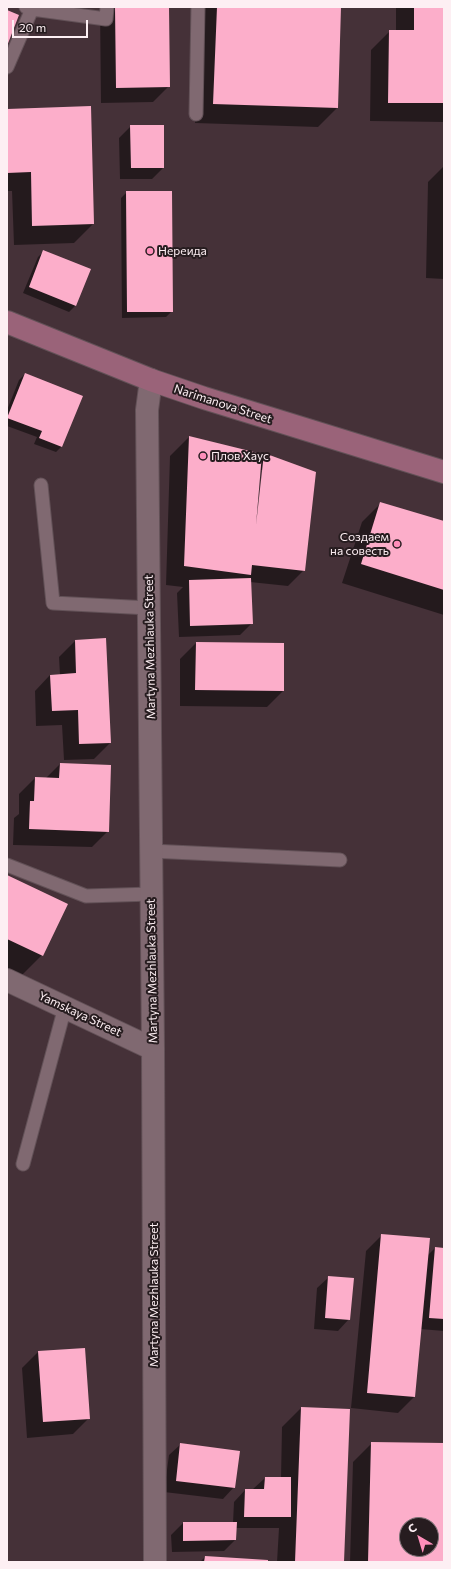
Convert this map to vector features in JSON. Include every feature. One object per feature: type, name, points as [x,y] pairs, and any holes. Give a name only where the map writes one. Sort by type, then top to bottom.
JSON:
[{"type":"main road","name":"Narimanova Street","points":[[7,322],[151,380],[204,398],[444,472]]},
{"type":"street","name":"Martyna Mezhlauka Street","points":[[151,380],[147,410],[152,894],[155,1562]]},
{"type":"street","name":"Yamskaya Street","points":[[7,980],[153,1049]]},
{"type":"lane","points":[[7,67],[29,8],[106,19],[107,7]]},
{"type":"lane","points":[[196,114],[198,7]]},
{"type":"lane","points":[[41,485],[53,603],[149,608]]},
{"type":"lane","points":[[151,851],[340,860]]},
{"type":"lane","points":[[7,865],[86,896],[152,894]]},
{"type":"lane","points":[[23,1164],[65,1007]]},
{"type":"building","points":[[115,7],[169,7],[170,87],[116,88]]},
{"type":"building","points":[[217,7],[341,7],[338,108],[213,104]]},
{"type":"building","points":[[414,7],[444,7],[444,103],[388,103],[389,30],[414,30]]},
{"type":"building","points":[[7,10],[19,15],[7,46]]},
{"type":"building","points":[[91,106],[94,224],[32,226],[31,172],[7,173],[7,109]]},
{"type":"building","points":[[130,125],[164,125],[164,168],[131,168]]},
{"type":"building","name":"Нереида","points":[[126,191],[172,191],[173,312],[127,312]]},
{"type":"building","points":[[43,250],[91,269],[76,306],[29,287]]},
{"type":"building","points":[[25,373],[83,396],[62,447],[39,438],[42,431],[7,418]]},
{"type":"building","points":[[189,436],[262,454],[256,525],[264,453],[316,472],[305,571],[252,565],[251,575],[184,566]]},
{"type":"building","points":[[380,502],[444,521],[444,590],[361,564]]},
{"type":"building","points":[[251,578],[253,624],[190,626],[189,580]]},
{"type":"building","points":[[106,638],[111,743],[79,744],[78,710],[52,711],[50,675],[76,673],[75,640]]},
{"type":"building","points":[[196,642],[284,643],[284,691],[195,690]]},
{"type":"building","points":[[60,763],[111,765],[109,832],[29,829],[30,801],[34,801],[35,777],[59,778]]},
{"type":"building","points":[[7,875],[68,904],[43,956],[7,939]]},
{"type":"building","points":[[381,1234],[430,1238],[415,1397],[367,1393]]},
{"type":"building","points":[[435,1247],[444,1248],[444,1319],[429,1318]]},
{"type":"building","points":[[328,1276],[354,1278],[350,1320],[325,1318]]},
{"type":"building","points":[[85,1348],[90,1419],[43,1422],[38,1351]]},
{"type":"building","points":[[301,1407],[350,1409],[344,1562],[295,1562]]},
{"type":"building","points":[[371,1442],[444,1443],[444,1562],[368,1562]]},
{"type":"building","points":[[180,1443],[240,1451],[235,1488],[176,1481]]},
{"type":"building","points":[[265,1477],[291,1477],[291,1517],[244,1517],[245,1489],[264,1489]]},
{"type":"building","points":[[183,1522],[237,1522],[236,1540],[183,1541]]},
{"type":"building","points":[[205,1556],[268,1560],[268,1562],[204,1562]]},
{"type":"place","name":"Нереида","points":[[150,251]]},
{"type":"place","name":"Плов Хаус","points":[[203,456]]},
{"type":"place","name":"Создаем на совесть","points":[[397,544]]}]
